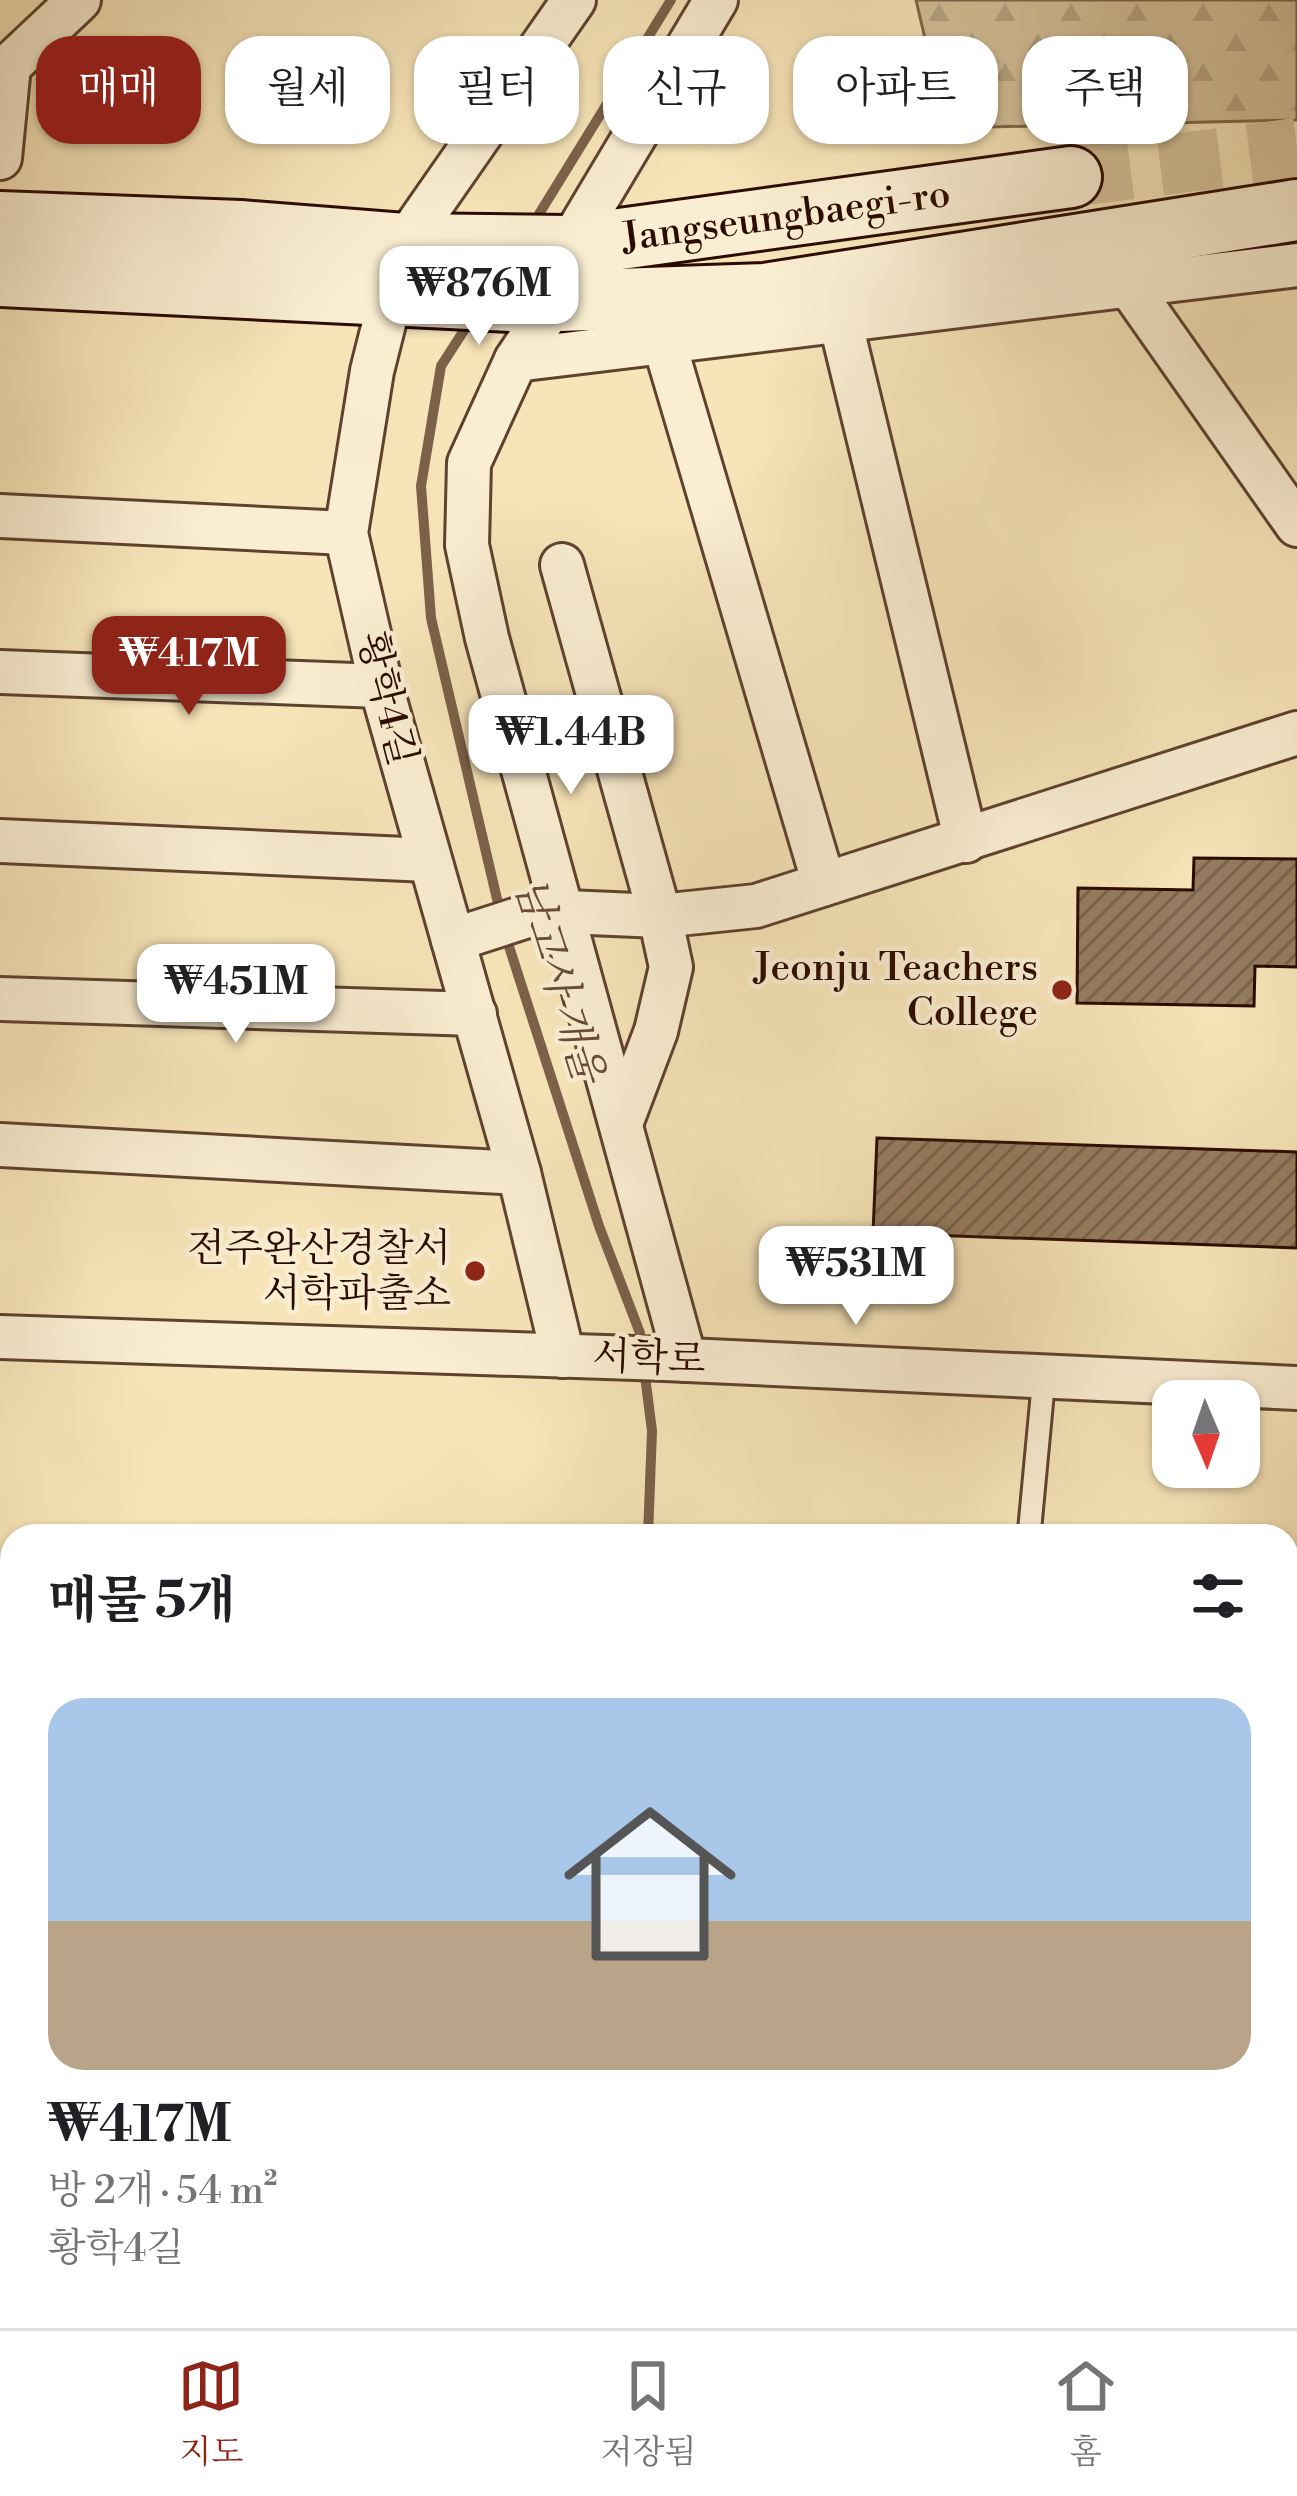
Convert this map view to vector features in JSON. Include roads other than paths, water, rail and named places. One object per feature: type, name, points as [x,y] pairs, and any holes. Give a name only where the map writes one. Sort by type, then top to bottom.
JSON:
[{"type":"street","points":[[0,158],[9,66],[79,0]]},
{"type":"street","points":[[414,269],[574,0]]},
{"type":"street","points":[[675,1359],[622,1121],[544,914],[467,545],[469,463],[550,273],[716,0]]},
{"type":"street","name":"Jangseungbaegi-ro","points":[[550,273],[1071,177]]},
{"type":"street","points":[[0,276],[414,269],[550,273],[765,294],[1297,210]]},
{"type":"street","points":[[0,223],[240,231],[414,269]]},
{"type":"street","points":[[516,359],[1297,265]]},
{"type":"street","name":"황학4길","points":[[414,269],[372,371],[346,532],[381,686],[429,860],[466,935],[475,1014],[563,1356]]},
{"type":"street","points":[[1127,284],[1297,525]]},
{"type":"street","points":[[840,320],[966,841]]},
{"type":"street","points":[[664,342],[824,884]]},
{"type":"street","points":[[0,516],[346,532]]},
{"type":"street","points":[[562,565],[671,967],[656,1031],[622,1121]]},
{"type":"street","points":[[0,672],[381,686]]},
{"type":"street","points":[[466,935],[544,914],[660,916],[756,906],[1297,733]]},
{"type":"street","points":[[0,841],[429,860]]},
{"type":"street","points":[[0,999],[475,1014]]},
{"type":"street","points":[[0,1145],[519,1173]]},
{"type":"street","name":"서학로","points":[[0,1337],[675,1359],[1297,1388]]},
{"type":"lane","points":[[1030,1524],[1044,1376]]},
{"type":"waterway","name":"남고사 개울","points":[[531,227],[671,0]]},
{"type":"waterway","name":"남고사 개울","points":[[472,318],[441,366],[421,486],[431,618],[501,916]]},
{"type":"waterway","name":"남고사 개울","points":[[505,934],[642,1349]]},
{"type":"waterway","name":"남고사 개울","points":[[644,1368],[652,1431],[648,1524]]},
{"type":"tunnel","points":[[1071,177],[1297,148]]},
{"type":"place","name":"Jeonju Teachers College","points":[[1062,990]]},
{"type":"place","name":"전주완산경찰서 서학파출소","points":[[475,1271]]}]
